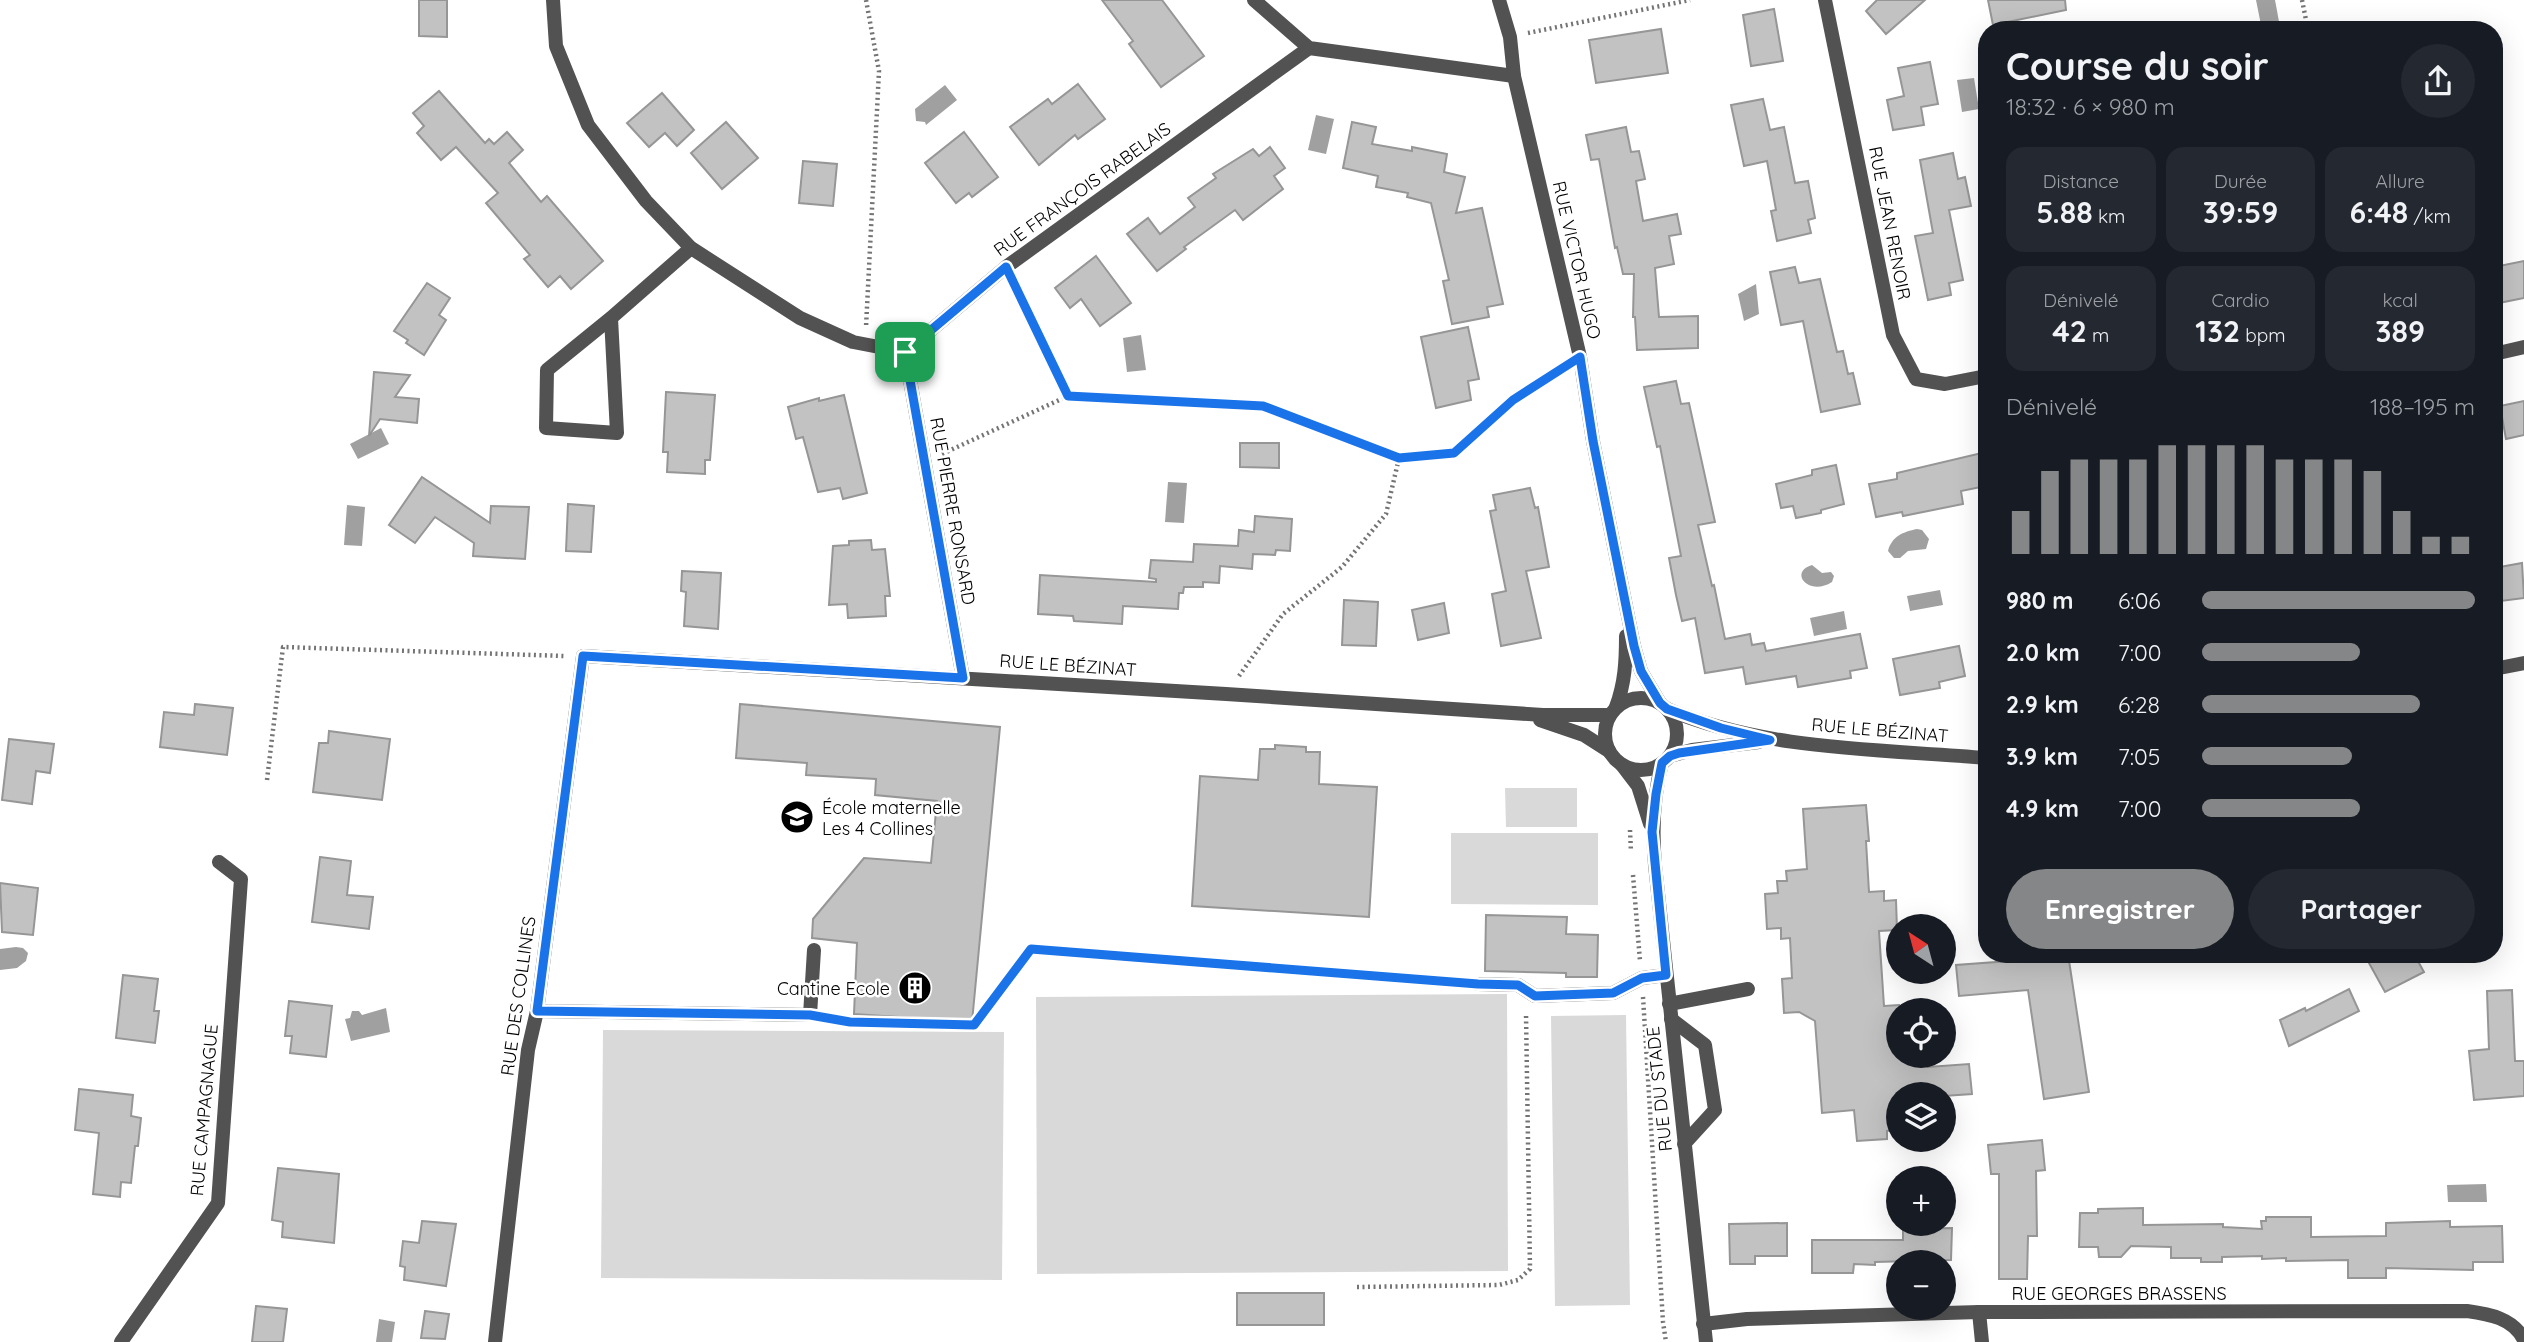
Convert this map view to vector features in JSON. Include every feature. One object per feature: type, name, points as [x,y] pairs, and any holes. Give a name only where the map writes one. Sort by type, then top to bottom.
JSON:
[{"type":"street","points":[[554,0],[556,46],[588,125],[646,201],[691,248],[800,318],[853,342],[905,352]]},
{"type":"street","points":[[1254,0],[1309,48],[1514,76]]},
{"type":"street","name":"RUE VICTOR HUGO","points":[[1499,0],[1510,37],[1514,76],[1580,357],[1593,441],[1627,613],[1641,671],[1664,706]]},
{"type":"street","name":"RUE JEAN RENOIR","points":[[1825,0],[1893,335],[1916,379],[1945,384],[1978,378]]},
{"type":"street","name":"RUE FRANÇOIS RABELAIS","points":[[905,352],[1006,267],[1309,48]]},
{"type":"street","points":[[611,318],[617,433],[545,428],[547,369],[611,318],[691,248]]},
{"type":"street","points":[[2503,352],[2524,347]]},
{"type":"street","name":"RUE PIERRE RONSARD","points":[[905,352],[963,678]]},
{"type":"street","name":"RUE VICTOR HUGO","points":[[1613,711],[1622,690],[1625,673],[1627,613]]},
{"type":"street","name":"RUE LE BÉZINAT","points":[[583,656],[1543,715],[1613,711]]},
{"type":"street","name":"RUE DES COLLINES","points":[[495,1342],[528,1050],[537,1011],[583,656]]},
{"type":"street","points":[[2503,667],[2524,663]]},
{"type":"street","points":[[1637,697],[1649,698],[1664,706],[1675,721],[1677,733],[1675,745],[1666,759],[1650,769],[1638,770],[1620,764],[1609,751],[1605,740],[1605,728],[1613,711],[1637,697]]},
{"type":"street","name":"RUE LE BÉZINAT","points":[[1664,706],[1721,728],[1770,740],[1978,757]]},
{"type":"street","name":"RUE LE BÉZINAT","points":[[1508,712],[1584,735],[1609,751]]},
{"type":"street","name":"RUE LE BÉZINAT","points":[[1666,759],[1692,750],[1770,740]]},
{"type":"street","name":"RUE DU STADE","points":[[1652,832],[1656,794],[1666,759]]},
{"type":"street","name":"RUE DU STADE","points":[[1620,764],[1630,773],[1643,798],[1652,832],[1706,1342]]},
{"type":"street","name":"RUE CAMPAGNAGUE","points":[[121,1342],[218,1203],[241,879],[219,862]]},
{"type":"street","points":[[537,1011],[810,1015],[814,950]]},
{"type":"street","points":[[1478,984],[1518,985],[1535,996],[1613,993],[1642,978],[1666,975]]},
{"type":"street","points":[[1684,1144],[1715,1110],[1704,1045],[1670,1012],[1748,989]]},
{"type":"street","name":"RUE GEORGES BRASSENS","points":[[1703,1324],[1747,1319],[1979,1312],[2467,1311],[2489,1314],[2507,1321],[2524,1340]]},
{"type":"street","points":[[1979,1312],[1982,1342]]},
{"type":"path","points":[[865,345],[879,71],[866,0]]},
{"type":"path","points":[[1510,37],[1690,0]]},
{"type":"path","points":[[2302,0],[2306,21]]},
{"type":"path","points":[[1006,267],[1068,396]]},
{"type":"path","points":[[925,462],[1068,396],[1263,406],[1399,458],[1454,453],[1513,400],[1580,357]]},
{"type":"path","points":[[1226,694],[1283,614],[1342,567],[1386,514],[1399,458]]},
{"type":"path","points":[[267,780],[283,647],[583,656]]},
{"type":"path","points":[[1632,858],[1628,805],[1643,798]]},
{"type":"path","points":[[1633,871],[1666,1342]]},
{"type":"path","points":[[810,1015],[850,1022],[974,1025],[1031,949],[1478,984]]},
{"type":"path","points":[[1357,1287],[1499,1284],[1518,1280],[1530,1269],[1527,991]]},
{"type":"shaded area","points":[[2256,0],[2275,0],[2279,21],[2260,21]]},
{"type":"shaded area","points":[[1974,78],[1978,109],[1962,112],[1957,80]]},
{"type":"shaded area","points":[[945,85],[957,100],[926,125],[925,122],[916,121],[915,109]]},
{"type":"shaded area","points":[[1316,115],[1334,119],[1326,154],[1308,150]]},
{"type":"shaded area","points":[[1756,284],[1759,314],[1744,321],[1738,294]]},
{"type":"shaded area","points":[[1141,335],[1146,370],[1127,372],[1123,338]]},
{"type":"shaded area","points":[[381,428],[389,444],[358,459],[350,444]]},
{"type":"shaded area","points":[[1168,482],[1187,483],[1184,523],[1165,522]]},
{"type":"shaded area","points":[[347,505],[365,507],[362,546],[344,545]]},
{"type":"shaded area","points":[[1917,529],[1922,530],[1929,539],[1926,549],[1908,551],[1900,558],[1894,558],[1888,551],[1895,538]]},
{"type":"shaded area","points":[[1812,565],[1822,573],[1831,572],[1834,576],[1832,582],[1816,587],[1804,582],[1802,573]]},
{"type":"shaded area","points":[[1940,590],[1943,605],[1910,611],[1907,596]]},
{"type":"shaded area","points":[[1844,611],[1847,629],[1814,636],[1810,618]]},
{"type":"shaded area","points":[[1505,788],[1577,788],[1577,827],[1506,827]]},
{"type":"shaded area","points":[[1451,833],[1598,833],[1598,905],[1451,904]]},
{"type":"shaded area","points":[[23,948],[28,953],[26,961],[17,968],[0,970],[0,949]]},
{"type":"shaded area","points":[[1507,994],[1508,1271],[1037,1274],[1036,997]]},
{"type":"shaded area","points":[[386,1008],[390,1032],[351,1041],[345,1019],[350,1018],[352,1011],[359,1011],[362,1015]]},
{"type":"shaded area","points":[[1626,1015],[1630,1305],[1555,1306],[1551,1016]]},
{"type":"shaded area","points":[[603,1030],[1004,1032],[1002,1280],[601,1278]]},
{"type":"shaded area","points":[[2486,1184],[2487,1202],[2448,1202],[2447,1185]]},
{"type":"shaded area","points":[[379,1319],[395,1322],[392,1342],[376,1342]]},
{"type":"building","points":[[419,0],[447,0],[447,37],[419,36]]},
{"type":"building","points":[[1102,0],[1162,0],[1204,56],[1161,87],[1129,44],[1133,41]]},
{"type":"building","points":[[1877,0],[1925,0],[1886,34],[1866,11]]},
{"type":"building","points":[[1988,0],[2065,0],[2066,10],[2012,21],[1992,21]]},
{"type":"building","points":[[1774,9],[1783,61],[1751,66],[1743,15]]},
{"type":"building","points":[[1661,29],[1668,73],[1596,83],[1589,40]]},
{"type":"building","points":[[1930,62],[1938,104],[1921,107],[1924,125],[1893,130],[1887,100],[1904,96],[1898,68]]},
{"type":"building","points":[[1078,84],[1105,119],[1078,139],[1075,135],[1039,165],[1010,127],[1048,99],[1052,104]]},
{"type":"building","points":[[439,91],[485,143],[489,139],[494,144],[507,132],[523,150],[509,163],[541,202],[547,196],[603,261],[571,289],[560,276],[548,287],[524,259],[530,255],[486,203],[498,193],[456,147],[441,160],[417,133],[424,126],[413,113]]},
{"type":"building","points":[[662,93],[694,130],[677,146],[665,133],[649,147],[627,123]]},
{"type":"building","points":[[1763,99],[1770,130],[1784,127],[1795,183],[1808,181],[1815,218],[1808,220],[1811,233],[1777,241],[1771,211],[1776,210],[1767,161],[1744,166],[1731,105]]},
{"type":"building","points":[[726,122],[758,158],[722,189],[691,153]]},
{"type":"building","points":[[1352,122],[1376,127],[1372,144],[1412,151],[1412,147],[1447,154],[1444,172],[1465,177],[1456,213],[1482,208],[1503,304],[1487,307],[1489,317],[1452,324],[1443,281],[1449,280],[1431,203],[1407,197],[1408,193],[1376,187],[1378,176],[1343,168]]},
{"type":"building","points":[[1626,127],[1631,152],[1639,151],[1645,179],[1636,181],[1643,221],[1677,214],[1681,234],[1669,236],[1674,264],[1655,268],[1659,317],[1698,316],[1698,348],[1637,350],[1633,317],[1634,274],[1623,274],[1617,247],[1615,248],[1599,159],[1591,160],[1586,135]]},
{"type":"building","points":[[964,132],[998,177],[972,197],[969,193],[956,203],[925,163]]},
{"type":"building","points":[[1270,147],[1285,168],[1274,176],[1283,189],[1243,220],[1235,210],[1184,247],[1186,249],[1157,271],[1127,234],[1148,218],[1160,234],[1195,207],[1188,198],[1216,178],[1213,174],[1253,149],[1259,156]]},
{"type":"building","points":[[1953,153],[1958,179],[1965,177],[1971,206],[1949,210],[1963,280],[1949,283],[1951,295],[1928,300],[1915,236],[1933,233],[1920,160]]},
{"type":"building","points":[[803,161],[837,164],[833,206],[799,203]]},
{"type":"building","points":[[1096,256],[1131,303],[1100,326],[1081,299],[1070,308],[1055,288]]},
{"type":"building","points":[[2524,261],[2524,298],[2503,302],[2503,265]]},
{"type":"building","points":[[1795,267],[1799,283],[1820,279],[1837,352],[1843,351],[1848,374],[1853,373],[1860,404],[1821,412],[1803,321],[1781,325],[1770,272]]},
{"type":"building","points":[[427,283],[450,298],[439,315],[446,320],[424,355],[394,331]]},
{"type":"building","points":[[1468,327],[1479,379],[1468,381],[1471,400],[1436,408],[1421,337]]},
{"type":"building","points":[[374,372],[410,375],[395,397],[419,399],[417,423],[380,419],[369,436]]},
{"type":"building","points":[[1676,381],[1681,404],[1689,403],[1715,522],[1698,525],[1725,639],[1750,634],[1752,645],[1764,643],[1766,651],[1860,634],[1867,668],[1850,671],[1851,678],[1798,687],[1796,676],[1746,684],[1743,667],[1705,673],[1695,618],[1682,621],[1676,595],[1669,558],[1681,556],[1660,446],[1657,447],[1644,387]]},
{"type":"building","points":[[666,392],[715,395],[710,460],[705,460],[705,474],[667,472],[668,452],[663,452]]},
{"type":"building","points":[[844,395],[867,493],[843,499],[840,488],[818,492],[803,437],[796,439],[788,407],[819,398],[819,401]]},
{"type":"building","points":[[2524,401],[2524,435],[2506,439],[2503,405]]},
{"type":"building","points":[[1240,443],[1279,443],[1279,468],[1240,467]]},
{"type":"building","points":[[1978,454],[1978,488],[1961,491],[1963,504],[1903,516],[1902,512],[1876,517],[1869,484],[1897,479],[1897,473]]},
{"type":"building","points":[[1836,465],[1844,504],[1821,510],[1821,513],[1796,518],[1793,506],[1781,508],[1776,484],[1812,475],[1812,470]]},
{"type":"building","points":[[422,477],[490,523],[491,506],[529,507],[525,559],[473,556],[474,543],[435,517],[415,543],[389,525]]},
{"type":"building","points":[[1530,488],[1535,508],[1538,507],[1549,567],[1526,571],[1541,638],[1501,646],[1492,594],[1506,591],[1490,511],[1496,510],[1493,495]]},
{"type":"building","points":[[568,504],[594,506],[591,552],[566,551]]},
{"type":"building","points":[[1255,516],[1292,519],[1290,551],[1276,550],[1275,555],[1253,554],[1252,569],[1220,566],[1219,583],[1203,582],[1203,587],[1184,587],[1183,593],[1179,593],[1178,609],[1123,606],[1122,624],[1074,621],[1073,616],[1038,614],[1040,575],[1156,582],[1156,579],[1149,578],[1151,560],[1193,562],[1194,544],[1238,546],[1239,530],[1254,532]]},
{"type":"building","points":[[871,540],[872,550],[885,549],[890,596],[885,596],[886,616],[848,618],[847,604],[829,605],[833,546],[849,545],[849,541]]},
{"type":"building","points":[[2522,563],[2524,598],[2503,601],[2503,566]]},
{"type":"building","points":[[682,571],[721,573],[718,629],[684,626],[686,592],[681,591]]},
{"type":"building","points":[[1344,600],[1378,602],[1376,646],[1342,645]]},
{"type":"building","points":[[1444,603],[1449,633],[1418,640],[1412,610]]},
{"type":"building","points":[[1959,646],[1965,676],[1939,682],[1940,688],[1900,695],[1893,659]]},
{"type":"building","points":[[195,704],[233,708],[227,755],[160,747],[164,712],[194,715]]},
{"type":"building","points":[[740,704],[1000,727],[972,1022],[854,1014],[857,943],[812,938],[813,919],[864,858],[931,863],[937,801],[875,795],[876,779],[806,775],[807,763],[736,758]]},
{"type":"building","points":[[329,731],[390,739],[382,800],[313,792],[319,743],[328,743]]},
{"type":"building","points":[[9,739],[54,744],[50,773],[36,771],[32,804],[2,800]]},
{"type":"building","points":[[1275,745],[1306,747],[1306,752],[1320,752],[1319,784],[1377,787],[1369,917],[1192,906],[1200,776],[1258,780],[1260,749],[1275,749]]},
{"type":"building","points":[[1866,805],[1869,892],[1884,891],[1884,901],[1896,900],[1896,914],[1886,914],[1886,931],[1879,931],[1886,1006],[1886,1068],[1956,1068],[1956,1065],[1969,1064],[1972,1094],[1956,1095],[1956,1082],[1886,1082],[1886,1139],[1857,1141],[1854,1110],[1822,1113],[1815,1021],[1799,1012],[1784,1013],[1782,979],[1792,978],[1790,938],[1781,939],[1781,928],[1767,929],[1765,894],[1778,893],[1777,881],[1787,881],[1786,871],[1807,869],[1803,809]]},
{"type":"building","points":[[320,857],[351,861],[347,895],[373,897],[369,929],[312,922]]},
{"type":"building","points":[[0,883],[38,888],[33,935],[2,932]]},
{"type":"building","points":[[1486,915],[1567,917],[1566,934],[1598,935],[1597,977],[1566,977],[1566,973],[1485,971]]},
{"type":"building","points":[[2069,963],[2089,1092],[2044,1099],[2028,990],[1959,996],[1956,965]]},
{"type":"building","points":[[2369,963],[2419,963],[2424,972],[2385,992]]},
{"type":"building","points":[[123,975],[158,979],[154,1011],[159,1011],[155,1043],[116,1038]]},
{"type":"building","points":[[2349,989],[2359,1011],[2289,1046],[2280,1020],[2305,1008],[2306,1011]]},
{"type":"building","points":[[2512,990],[2515,1061],[2524,1061],[2524,1096],[2474,1100],[2469,1051],[2489,1049],[2487,991]]},
{"type":"building","points":[[289,1001],[332,1006],[326,1057],[290,1053],[292,1036],[285,1036]]},
{"type":"building","points":[[79,1089],[133,1095],[131,1116],[141,1118],[138,1146],[135,1146],[131,1183],[121,1182],[120,1197],[93,1194],[99,1133],[75,1130]]},
{"type":"building","points":[[2042,1140],[2045,1170],[2036,1171],[2037,1236],[2028,1236],[2027,1279],[1999,1279],[1999,1174],[1991,1174],[1988,1145]]},
{"type":"building","points":[[278,1168],[339,1174],[334,1243],[282,1237],[283,1222],[272,1220]]},
{"type":"building","points":[[2143,1208],[2143,1225],[2223,1224],[2223,1227],[2262,1229],[2261,1221],[2266,1221],[2266,1217],[2311,1217],[2311,1237],[2386,1236],[2386,1223],[2450,1221],[2450,1227],[2502,1226],[2503,1262],[2473,1262],[2473,1270],[2386,1268],[2386,1278],[2348,1278],[2348,1260],[2286,1261],[2286,1258],[2262,1259],[2262,1256],[2222,1257],[2222,1262],[2201,1262],[2201,1258],[2171,1258],[2171,1247],[2131,1246],[2121,1257],[2099,1257],[2098,1247],[2079,1247],[2080,1213],[2098,1213],[2098,1209]]},
{"type":"building","points":[[422,1221],[456,1224],[446,1286],[404,1280],[405,1267],[400,1266],[403,1241],[419,1243]]},
{"type":"building","points":[[1787,1223],[1787,1256],[1755,1256],[1755,1264],[1730,1264],[1729,1224]]},
{"type":"building","points":[[1903,1236],[1952,1236],[1951,1250],[1886,1250],[1886,1262],[1875,1262],[1875,1265],[1854,1264],[1853,1273],[1812,1273],[1812,1240],[1903,1240]]},
{"type":"building","points":[[1237,1293],[1324,1293],[1324,1325],[1237,1325]]},
{"type":"building","points":[[256,1306],[287,1309],[283,1342],[252,1342]]},
{"type":"building","points":[[425,1311],[449,1314],[445,1339],[421,1338]]},
{"type":"place","name":"École maternelle Les 4 Collines","points":[[797,817]]},
{"type":"place","name":"Cantine Ecole","points":[[915,988]]},
{"type":"route","points":[[1006,267],[1068,396],[1263,406],[1399,458],[1454,453],[1513,400],[1580,357],[1593,441],[1641,671],[1660,703],[1667,709],[1721,728],[1770,740],[1692,750],[1670,756],[1662,763],[1652,832],[1666,975],[1642,978],[1613,993],[1535,996],[1518,985],[1031,949],[974,1025],[850,1022],[810,1015],[537,1011],[583,656],[963,678],[905,352],[1006,267]]}]
